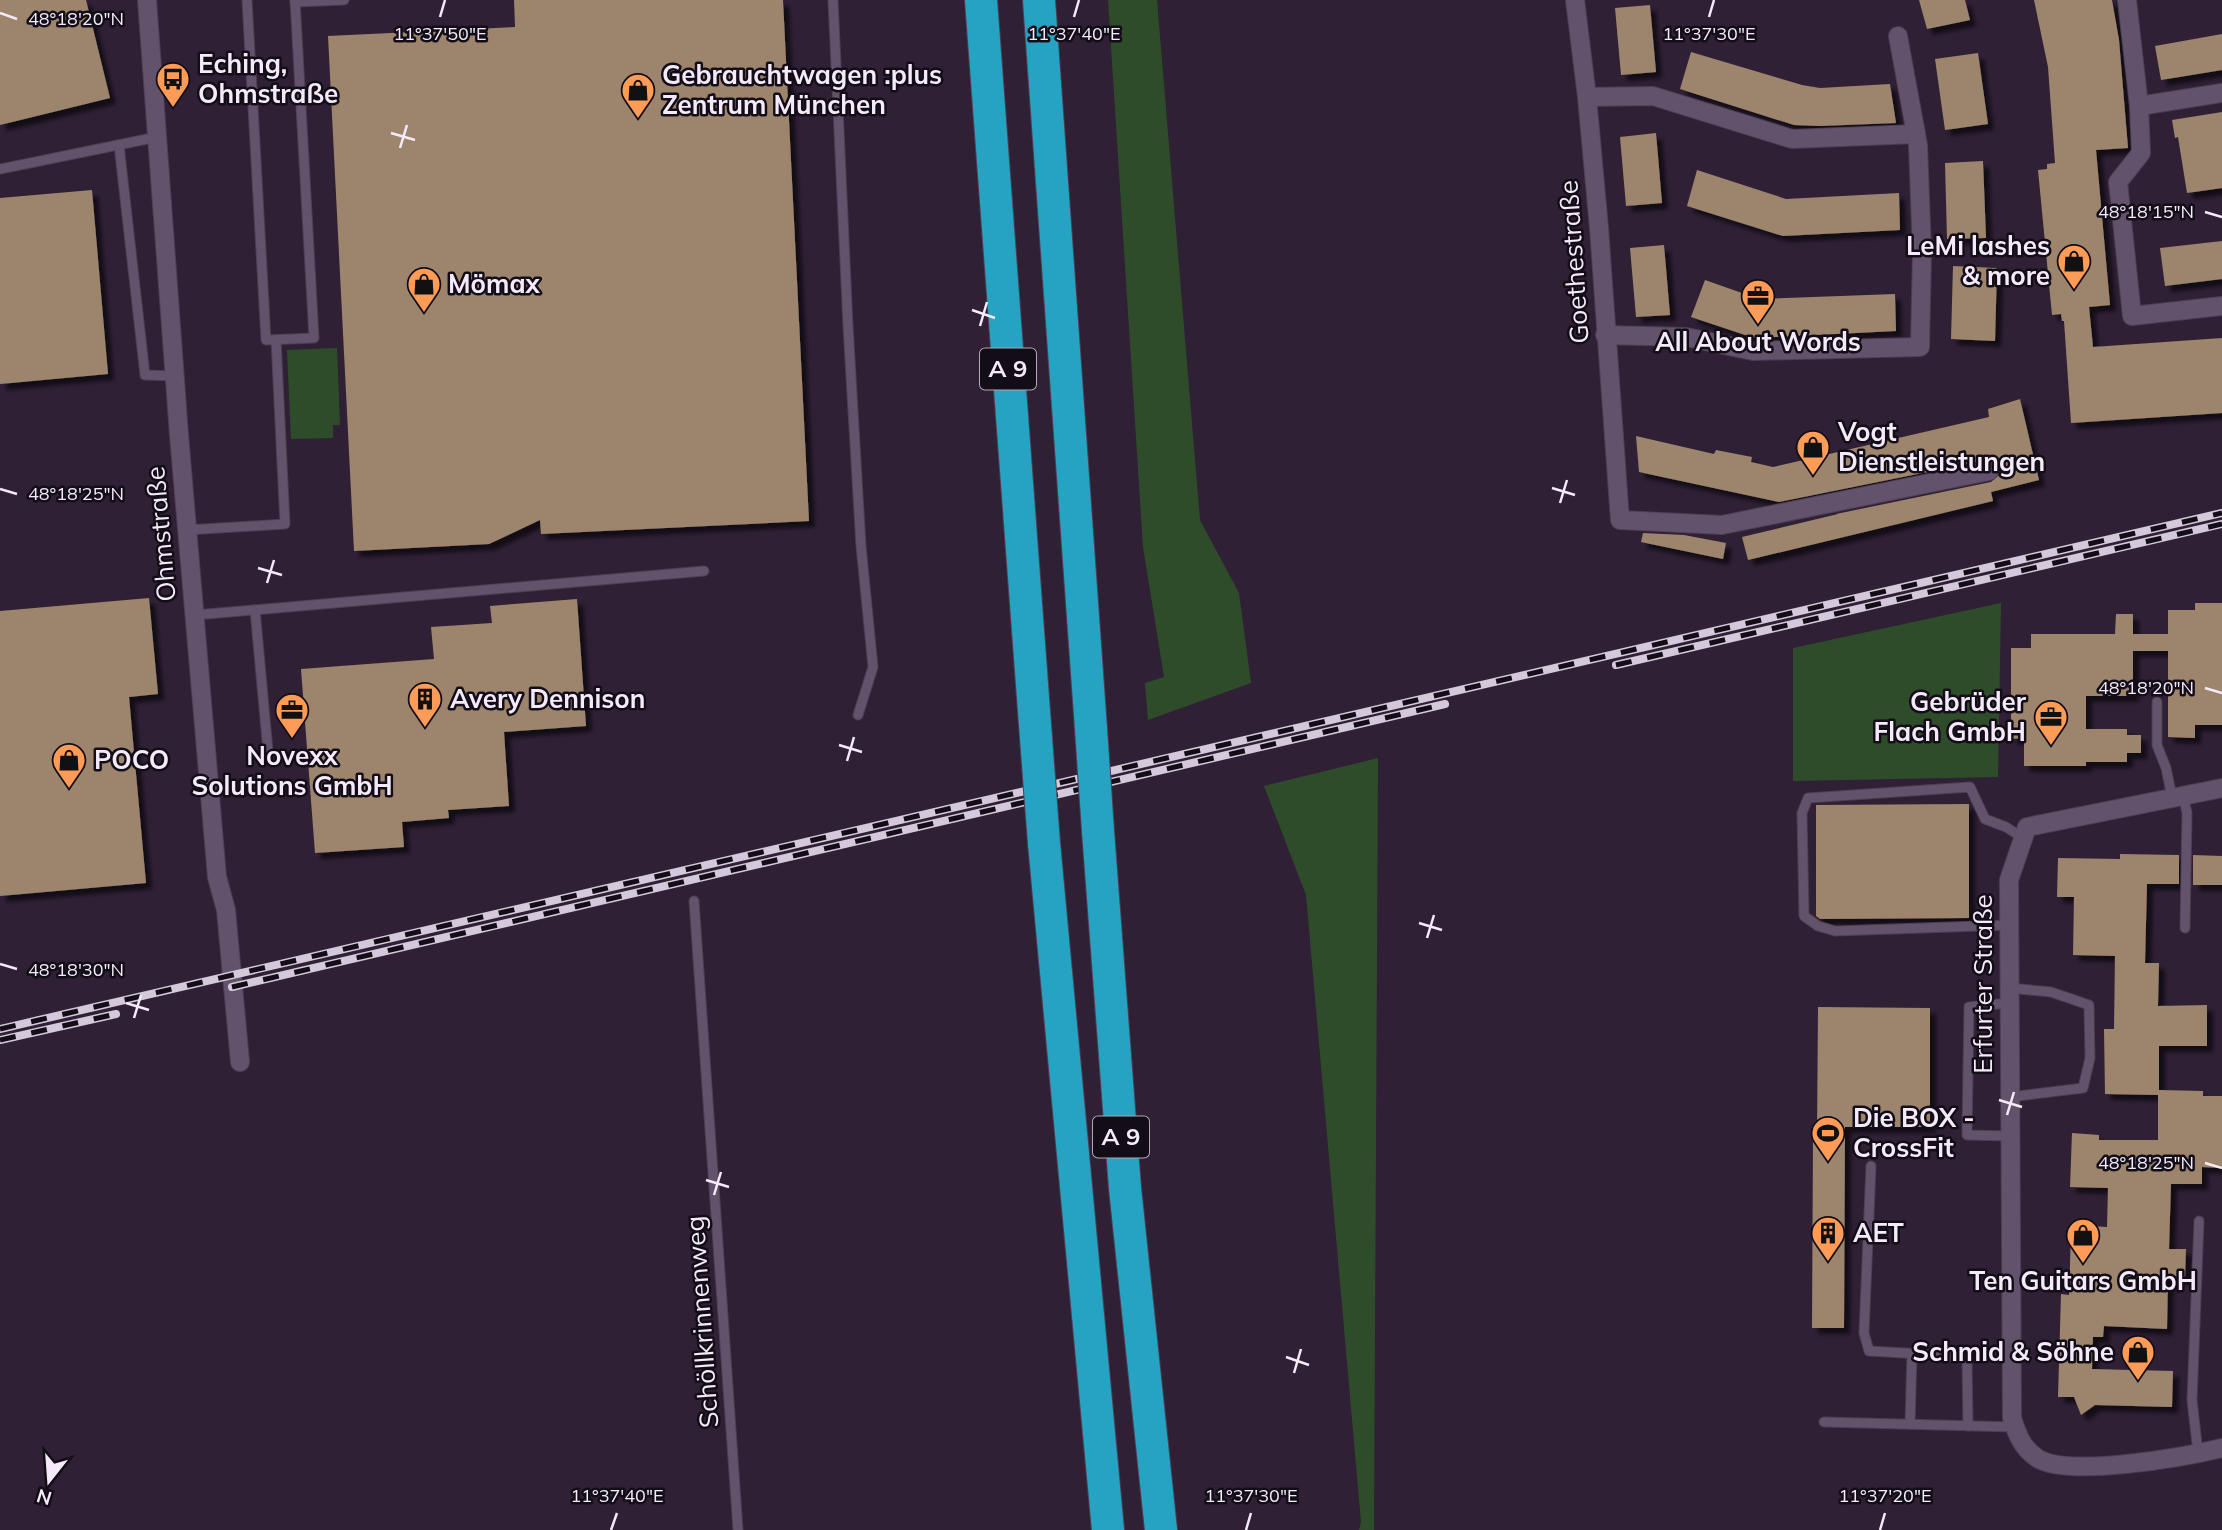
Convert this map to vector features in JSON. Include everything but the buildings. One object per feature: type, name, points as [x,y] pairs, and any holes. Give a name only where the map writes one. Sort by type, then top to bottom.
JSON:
[{"type":"highway","name":"A 9","points":[[981,0],[1044,842],[1108,1530]]},
{"type":"highway","name":"A 9","points":[[1039,0],[1125,1188],[1161,1530]]},
{"type":"street","name":"Ohmstraße","points":[[147,0],[187,530],[217,877],[226,910],[240,1062]]},
{"type":"street","name":"Goethestraße","points":[[1575,0],[1587,97],[1620,520],[1722,525],[1989,471]]},
{"type":"street","points":[[2127,0],[2139,106],[2141,153],[2118,182],[2132,316],[2222,306]]},
{"type":"street","points":[[1605,335],[1686,337],[1753,351],[1920,347],[1921,195],[1916,134],[1898,36]]},
{"type":"street","points":[[2139,106],[2222,93]]},
{"type":"street","points":[[1587,97],[1653,96],[1792,139],[1916,134]]},
{"type":"street","points":[[2023,838],[2027,827],[2222,788]]},
{"type":"street","name":"Erfurter Straße","points":[[2023,838],[2009,880],[2012,1418],[2020,1442],[2038,1459],[2071,1467],[2122,1465],[2198,1453]]},
{"type":"street","points":[[2198,1453],[2222,1448]]},
{"type":"lane","points":[[247,0],[266,340],[314,338],[295,1],[344,0]]},
{"type":"lane","points":[[833,0],[856,464],[873,667],[858,715]]},
{"type":"lane","points":[[0,169],[157,137]]},
{"type":"lane","points":[[119,145],[145,375],[175,376]]},
{"type":"lane","points":[[187,530],[285,524],[276,340]]},
{"type":"lane","points":[[195,615],[704,572]]},
{"type":"lane","points":[[255,610],[268,751]]},
{"type":"lane","points":[[2157,702],[2157,745],[2177,796],[2187,813],[2185,928]]},
{"type":"lane","points":[[2009,925],[1835,931],[1818,926],[1804,916],[1802,813],[1808,798],[1969,787],[1985,819],[2006,827],[2023,838]]},
{"type":"lane","name":"Schöllkrinnenweg","points":[[694,901],[738,1530]]},
{"type":"lane","points":[[2010,1097],[2083,1088],[2090,1058],[2089,1005],[2051,992],[2009,996],[1969,1007],[1967,1135],[2010,1136]]},
{"type":"lane","points":[[1871,1166],[1864,1333],[1869,1351],[1967,1359],[1968,1426]]},
{"type":"lane","points":[[2198,1453],[2192,1400],[2199,1221]]},
{"type":"lane","points":[[1910,1424],[1912,1353]]},
{"type":"lane","points":[[1824,1422],[2015,1427]]},
{"type":"green space","points":[[1108,0],[1157,0],[1200,520],[1239,593],[1251,683],[1148,720],[1145,683],[1164,677],[1143,547]]},
{"type":"green space","points":[[337,348],[340,425],[333,425],[333,438],[291,439],[287,350]]},
{"type":"green space","points":[[2001,603],[1998,777],[1793,781],[1793,648]]},
{"type":"green space","points":[[1378,758],[1374,1530],[1359,1530],[1361,1522],[1306,895],[1264,786]]},
{"type":"railway","points":[[0,1029],[2222,513]]},
{"type":"railway","points":[[1616,665],[2222,524]]},
{"type":"railway","points":[[232,987],[1445,704]]},
{"type":"railway","points":[[0,1040],[116,1014]]},
{"type":"place","name":"Eching, Ohmstraße","points":[[173,109]]},
{"type":"place","name":"Gebrauchtwagen :plus Zentrum München","points":[[638,120]]},
{"type":"place","name":"LeMi lashes & more","points":[[2074,291]]},
{"type":"place","name":"Mömax","points":[[424,314]]},
{"type":"place","name":"All About Words","points":[[1758,326]]},
{"type":"place","name":"Vogt Dienstleistungen","points":[[1813,477]]},
{"type":"place","name":"Avery Dennison","points":[[425,729]]},
{"type":"place","name":"Novexx Solutions GmbH","points":[[292,740]]},
{"type":"place","name":"Gebrüder Flach GmbH","points":[[2051,747]]},
{"type":"place","name":"POCO","points":[[69,790]]},
{"type":"place","name":"Die BOX - CrossFit","points":[[1828,1163]]},
{"type":"place","name":"AET","points":[[1828,1263]]},
{"type":"place","name":"Ten Guitars GmbH","points":[[2083,1265]]},
{"type":"place","name":"Schmid & Söhne","points":[[2138,1382]]}]
